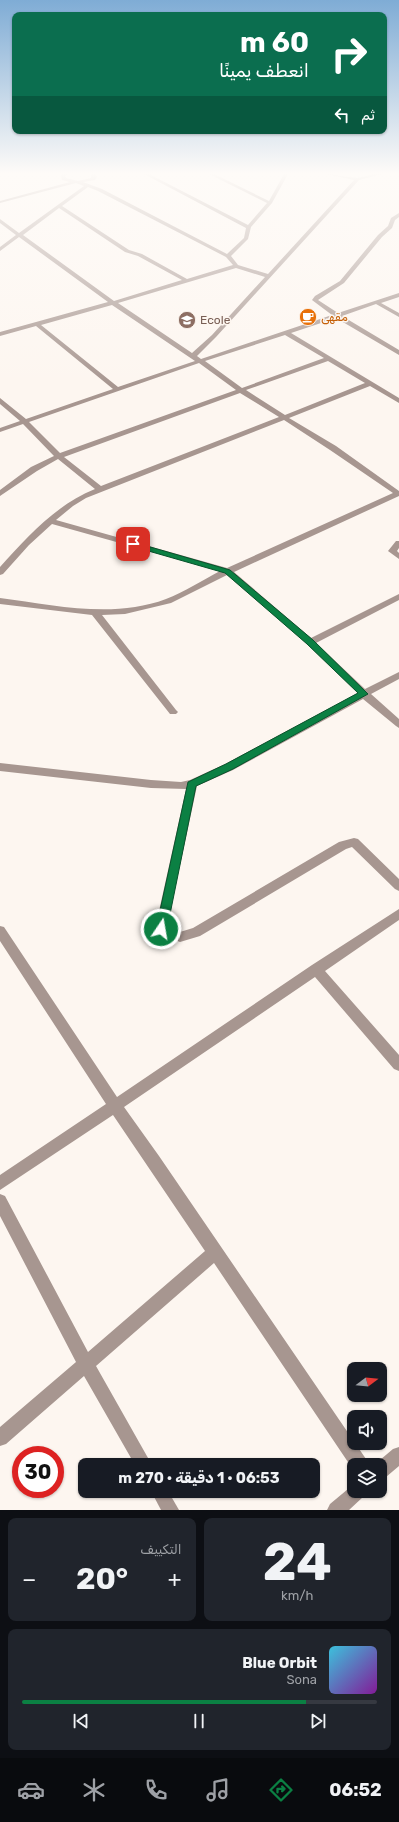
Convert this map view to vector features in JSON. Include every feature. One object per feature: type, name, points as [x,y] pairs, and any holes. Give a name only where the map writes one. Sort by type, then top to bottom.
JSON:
[{"type":"street","points":[[33,244],[113,303],[200,360],[241,390],[399,494]]},
{"type":"street","points":[[117,244],[127,251],[140,255],[187,281]]},
{"type":"street","points":[[206,244],[228,256],[236,266]]},
{"type":"street","points":[[228,256],[240,244]]},
{"type":"street","points":[[193,356],[214,336],[298,244]]},
{"type":"street","points":[[373,244],[342,282],[315,299],[317,303],[399,353]]},
{"type":"street","points":[[0,334],[113,303],[236,266],[269,276]]},
{"type":"street","points":[[0,430],[200,360],[399,294]]},
{"type":"street","points":[[376,302],[399,315]]},
{"type":"street","points":[[37,324],[117,389]]},
{"type":"street","points":[[285,332],[327,359],[399,401]]},
{"type":"street","points":[[0,494],[34,469],[59,456],[327,359]]},
{"type":"street","points":[[0,572],[26,543],[70,504],[100,489],[369,384]]},
{"type":"street","points":[[0,400],[25,422],[59,456],[100,489]]},
{"type":"street","points":[[0,601],[95,613],[125,611],[168,601],[228,571],[399,494]]},
{"type":"street","points":[[50,521],[228,571],[310,642],[364,694],[399,724]]},
{"type":"street","points":[[399,543],[392,551],[399,557]]},
{"type":"street","points":[[310,642],[399,597]]},
{"type":"street","points":[[95,613],[173,712]]},
{"type":"street","points":[[0,767],[151,784],[181,786],[192,784],[229,767],[399,675]]},
{"type":"street","points":[[192,784],[161,929],[180,937],[196,932],[343,845],[354,842],[399,886]]},
{"type":"street","points":[[0,1183],[399,914]]},
{"type":"street","points":[[0,932],[115,1106],[154,1161],[214,1252],[355,1458]]},
{"type":"street","points":[[316,969],[399,1065]]},
{"type":"street","points":[[0,1201],[86,1364],[140,1458]]},
{"type":"street","points":[[0,1438],[214,1252]]},
{"type":"street","points":[[387,1465],[399,1454]]},
{"type":"street","points":[[163,1498],[170,1510]]},
{"type":"street","points":[[336,1510],[349,1498]]},
{"type":"place","name":"مقهى","points":[[308,317]]},
{"type":"place","name":"Ecole","points":[[187,320]]},
{"type":"route","points":[[133,544],[228,571],[310,642],[364,694],[229,767],[192,784],[161,929]]}]
